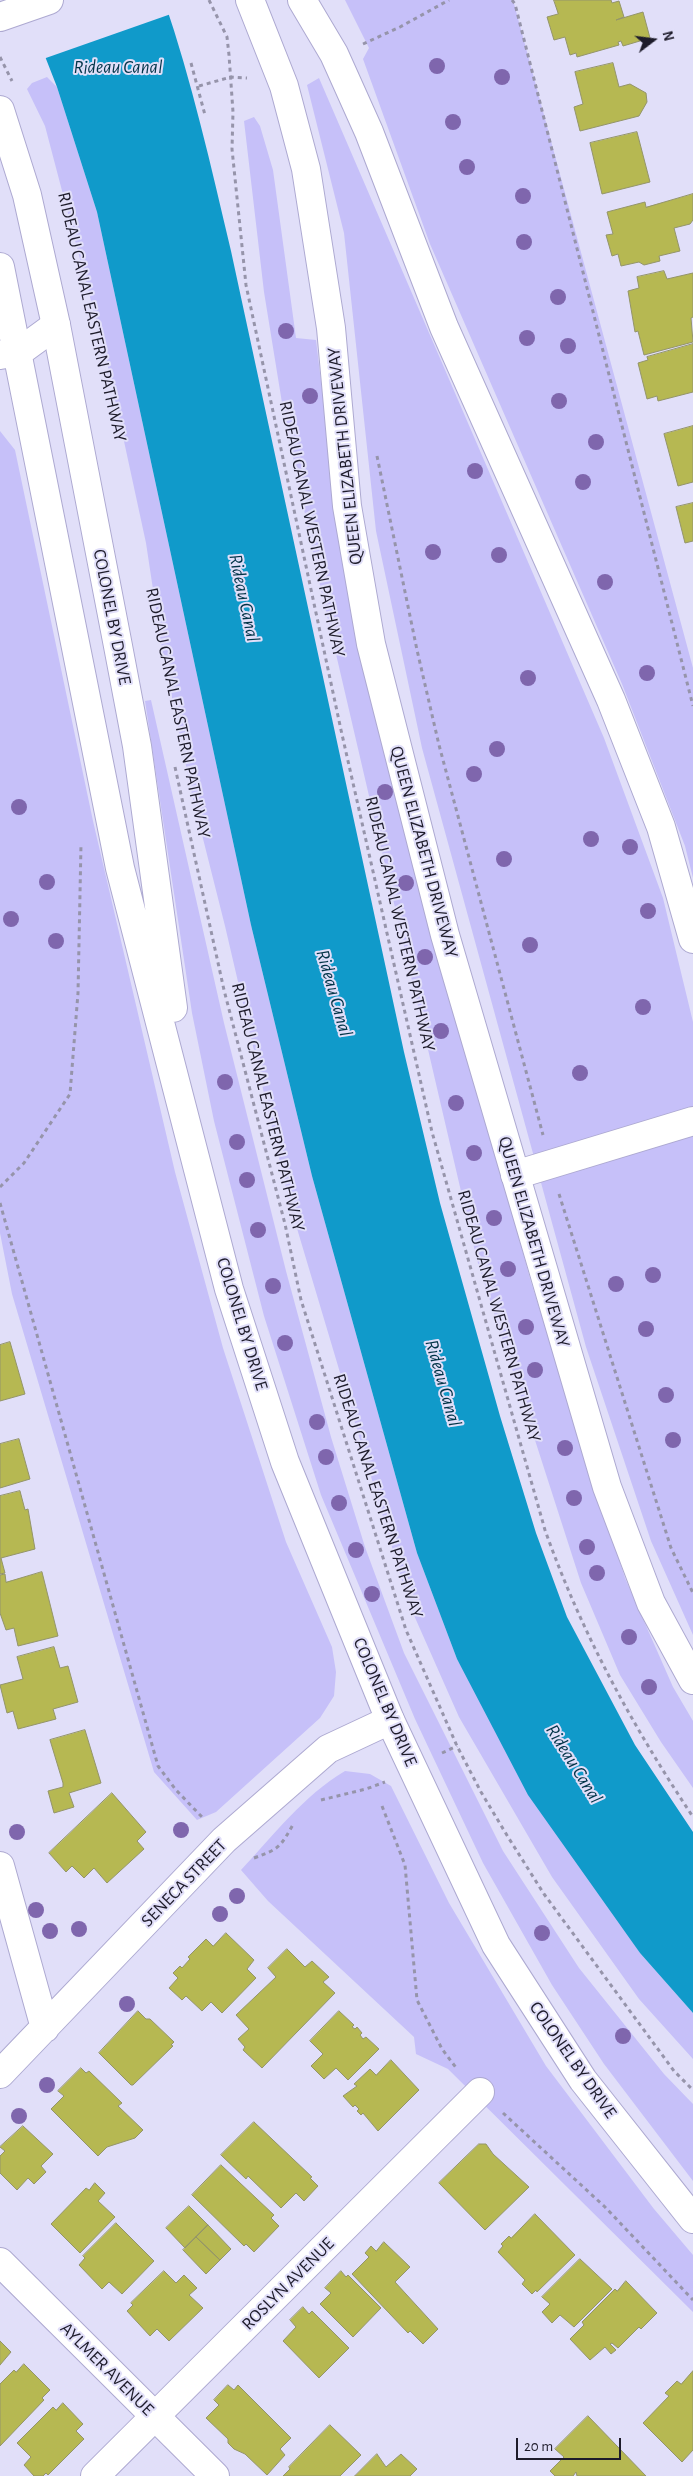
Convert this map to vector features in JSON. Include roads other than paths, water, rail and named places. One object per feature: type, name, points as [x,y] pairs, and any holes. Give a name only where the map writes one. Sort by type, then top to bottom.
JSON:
[{"type":"main road","points":[[0,17],[49,0]]},
{"type":"main road","name":"QUEEN ELIZABETH DRIVEWAY","points":[[250,0],[284,86],[296,126],[313,206],[331,328],[347,506],[371,644],[445,934],[607,1487],[651,1603],[693,1680]]},
{"type":"main road","points":[[302,0],[334,54],[369,132],[444,327],[612,700],[661,827],[693,939]]},
{"type":"main road","name":"COLONEL BY DRIVE","points":[[0,110],[27,195],[56,325],[137,746],[190,1131]]},
{"type":"main road","name":"COLONEL BY DRIVE","points":[[0,267],[9,353],[120,868],[190,1131],[206,1203],[230,1289],[285,1462],[390,1720],[496,1945],[583,2080],[693,2219]]},
{"type":"main road","points":[[5,317],[56,325]]},
{"type":"main road","points":[[9,353],[56,325]]},
{"type":"main road","points":[[515,1175],[693,1121]]},
{"type":"main road","name":"SENECA STREET","points":[[0,2074],[224,1840],[328,1749],[390,1720]]},
{"type":"main road","points":[[0,1866],[45,2028]]},
{"type":"main road","name":"ROSLYN AVENUE","points":[[95,2476],[480,2092]]},
{"type":"main road","name":"AYLMER AVENUE","points":[[0,2262],[215,2476]]},
{"type":"water","name":"Rideau Canal","points":[[23,0],[164,0],[192,93],[231,251],[404,1052],[440,1203],[500,1416],[536,1533],[567,1617],[635,1745],[693,1832],[693,2013],[640,1953],[528,1795],[457,1659],[417,1553],[312,1176],[251,925],[97,212],[57,87]]}]
